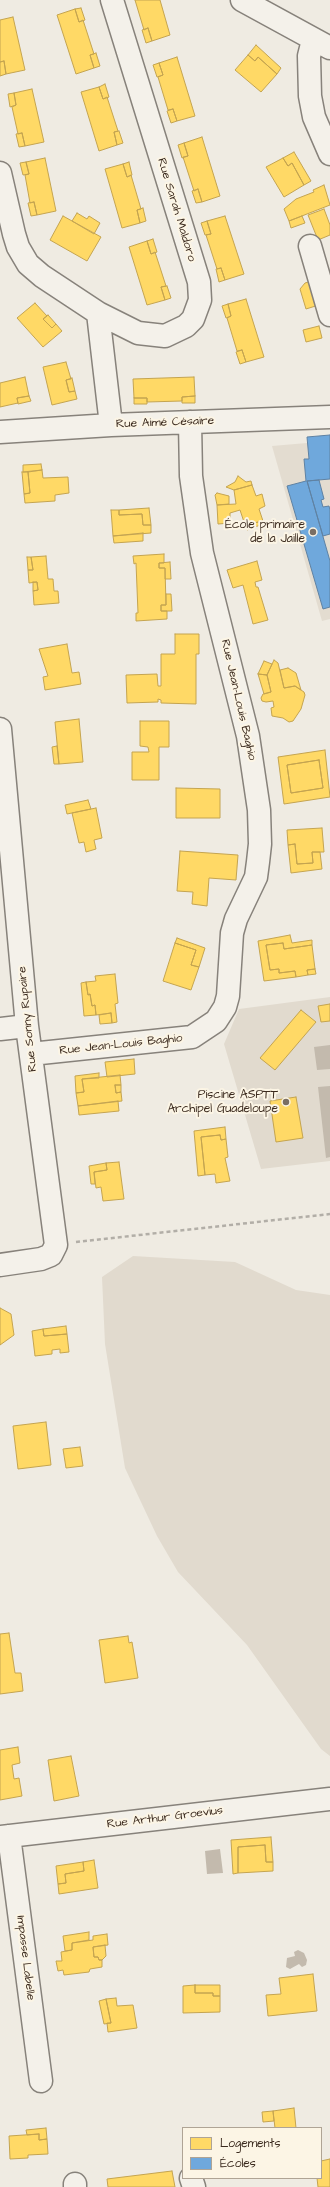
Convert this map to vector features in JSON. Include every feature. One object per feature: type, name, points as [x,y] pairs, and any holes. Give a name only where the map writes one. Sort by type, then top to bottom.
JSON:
[{"type":"street","name":"Rue Sarah Maldoro","points":[[0,173],[18,247],[28,264],[42,276],[98,313],[133,332],[165,336],[186,326],[193,319],[200,300],[199,282],[112,0]]},
{"type":"street","points":[[242,0],[321,44],[309,56],[310,96],[314,117],[330,154]]},
{"type":"street","points":[[310,246],[330,315]]},
{"type":"street","points":[[98,313],[111,425]]},
{"type":"street","name":"Rue Aimé Césaire","points":[[0,432],[111,425],[330,417]]},
{"type":"street","name":"Rue Jean-Louis Baghio","points":[[31,1054],[192,1037],[216,1021],[225,1007],[228,996],[234,926],[256,877],[260,844],[259,810],[248,736],[202,553],[191,476],[190,422]]},
{"type":"street","name":"Rue Sonny Rupaire","points":[[0,729],[27,1026],[56,1245]]},
{"type":"street","points":[[0,1029],[27,1026]]},
{"type":"street","points":[[0,1265],[41,1259],[51,1255],[56,1245]]},
{"type":"street","name":"Rue Arthur Groevius","points":[[4,1837],[330,1799]]},
{"type":"street","name":"Impasse Labelle","points":[[4,1837],[41,2081]]},
{"type":"path","points":[[56,1245],[330,1214]]},
{"type":"shaded area","name":"École primaire de la Jaille","points":[[330,441],[330,619],[322,621],[272,446]]},
{"type":"shaded area","name":"Piscine ASPTT Archipel Guadeloupe","points":[[330,997],[330,1161],[261,1169],[224,1044],[239,1009]]},
{"type":"shaded area","points":[[330,1045],[330,1069],[317,1070],[314,1047]]},
{"type":"shaded area","points":[[330,1086],[330,1157],[326,1158],[318,1087]]},
{"type":"shaded area","points":[[133,1256],[235,1262],[296,1290],[330,1295],[330,1756],[321,1749],[247,1645],[178,1572],[157,1536],[125,1468],[105,1344],[102,1277]]},
{"type":"shaded area","points":[[220,1849],[223,1873],[207,1874],[205,1851]]},
{"type":"shaded area","points":[[298,1950],[304,1953],[307,1960],[306,1965],[302,1967],[299,1964],[290,1969],[286,1967],[287,1958],[295,1956],[294,1952]]},
{"type":"building: Logements","points":[[135,0],[160,0],[170,35],[152,41],[148,28],[144,30]]},
{"type":"building: Logements","points":[[81,8],[85,20],[79,22],[75,9]]},
{"type":"building: Logements","points":[[75,9],[79,22],[83,20],[94,54],[90,55],[94,68],[76,74],[57,15]]},
{"type":"building: Logements","points":[[13,17],[25,70],[6,74],[4,61],[0,62],[0,20]]},
{"type":"building: Logements","points":[[148,28],[152,41],[146,43],[142,30]]},
{"type":"building: Logements","points":[[256,45],[281,68],[277,74],[258,57],[255,61],[248,55]]},
{"type":"building: Logements","points":[[96,53],[100,66],[94,68],[90,55]]},
{"type":"building: Logements","points":[[248,55],[255,61],[258,57],[277,74],[261,92],[235,70]]},
{"type":"building: Logements","points":[[177,57],[195,116],[177,121],[173,109],[168,110],[158,77],[163,75],[159,63]]},
{"type":"building: Logements","points":[[4,61],[6,74],[0,76],[0,62]]},
{"type":"building: Logements","points":[[159,63],[163,75],[157,77],[153,65]]},
{"type":"building: Logements","points":[[105,84],[109,97],[103,99],[99,87]]},
{"type":"building: Logements","points":[[99,87],[103,99],[107,97],[118,131],[114,132],[117,145],[99,151],[81,92]]},
{"type":"building: Logements","points":[[32,89],[44,142],[25,146],[22,133],[18,134],[12,107],[16,105],[14,93]]},
{"type":"building: Logements","points":[[14,93],[16,105],[10,107],[8,94]]},
{"type":"building: Logements","points":[[173,109],[177,121],[171,123],[167,111]]},
{"type":"building: Logements","points":[[119,131],[123,143],[117,145],[114,132]]},
{"type":"building: Logements","points":[[22,133],[25,146],[19,147],[16,134]]},
{"type":"building: Logements","points":[[202,137],[220,196],[202,202],[198,189],[194,191],[183,157],[188,156],[184,143]]},
{"type":"building: Logements","points":[[184,143],[188,156],[182,158],[178,145]]},
{"type":"building: Logements","points":[[294,152],[311,181],[304,185],[292,163],[288,166],[283,158]]},
{"type":"building: Logements","points":[[45,158],[56,211],[37,215],[34,202],[30,203],[25,175],[29,174],[26,162]]},
{"type":"building: Logements","points":[[283,158],[288,166],[292,163],[304,185],[284,197],[266,167]]},
{"type":"building: Logements","points":[[26,162],[29,174],[23,175],[20,163]]},
{"type":"building: Logements","points":[[129,162],[132,175],[127,177],[123,164]]},
{"type":"building: Logements","points":[[123,164],[127,177],[131,175],[141,209],[137,210],[140,223],[122,228],[105,169]]},
{"type":"building: Logements","points":[[324,185],[330,205],[289,221],[284,209],[296,199],[314,192],[313,190]]},
{"type":"building: Logements","points":[[198,189],[202,202],[196,203],[192,191]]},
{"type":"building: Logements","points":[[34,202],[37,215],[31,216],[28,203]]},
{"type":"building: Logements","points":[[143,208],[146,221],[140,223],[137,210]]},
{"type":"building: Logements","points":[[324,209],[330,225],[330,235],[318,240],[308,215]]},
{"type":"building: Logements","points":[[77,213],[87,219],[89,216],[100,223],[94,234],[72,221]]},
{"type":"building: Logements","points":[[63,216],[101,237],[87,261],[50,240]]},
{"type":"building: Logements","points":[[225,216],[244,274],[225,280],[221,268],[217,269],[206,235],[211,234],[207,221]]},
{"type":"building: Logements","points":[[302,216],[305,223],[291,228],[289,221]]},
{"type":"building: Logements","points":[[207,221],[211,234],[205,235],[201,223]]},
{"type":"building: Logements","points":[[153,239],[157,252],[151,254],[147,241]]},
{"type":"building: Logements","points":[[147,241],[151,254],[155,252],[166,286],[161,287],[165,300],[147,305],[129,247]]},
{"type":"building: Logements","points":[[221,268],[225,280],[219,282],[216,269]]},
{"type":"building: Logements","points":[[315,280],[322,304],[306,309],[300,289],[305,283]]},
{"type":"building: Logements","points":[[167,286],[171,298],[165,300],[161,287]]},
{"type":"building: Logements","points":[[246,299],[264,357],[246,362],[242,350],[237,351],[227,318],[231,316],[228,304]]},
{"type":"building: Logements","points":[[35,303],[47,316],[43,319],[52,328],[56,324],[62,331],[43,347],[17,318]]},
{"type":"building: Logements","points":[[228,304],[231,316],[226,318],[222,306]]},
{"type":"building: Logements","points":[[48,315],[56,324],[52,328],[43,319]]},
{"type":"building: Logements","points":[[319,326],[322,338],[306,342],[303,330]]},
{"type":"building: Logements","points":[[242,350],[246,362],[240,364],[236,352]]},
{"type":"building: Logements","points":[[66,362],[71,379],[66,380],[69,392],[75,391],[77,399],[52,405],[43,367]]},
{"type":"building: Logements","points":[[25,377],[29,396],[17,398],[18,403],[0,407],[0,383]]},
{"type":"building: Logements","points":[[194,377],[195,396],[182,397],[182,401],[147,402],[147,398],[134,398],[133,379]]},
{"type":"building: Logements","points":[[72,378],[75,391],[69,392],[66,380]]},
{"type":"building: Logements","points":[[29,396],[31,401],[18,404],[17,398]]},
{"type":"building: Logements","points":[[195,396],[195,403],[182,403],[182,397]]},
{"type":"building: Logements","points":[[134,398],[147,398],[147,404],[134,404]]},
{"type":"building: Logements","points":[[41,464],[42,470],[23,472],[23,465]]},
{"type":"building: Logements","points":[[42,470],[43,478],[68,477],[69,493],[55,495],[55,501],[25,503],[24,494],[30,493],[28,472]]},
{"type":"building: Logements","points":[[22,472],[28,472],[30,493],[24,494]]},
{"type":"building: Logements","points":[[238,476],[246,482],[251,481],[252,485],[234,490],[226,487],[235,482]]},
{"type":"building: Logements","points":[[252,485],[256,496],[262,494],[265,506],[259,509],[263,521],[245,525],[240,510],[230,513],[230,523],[218,524],[217,505],[236,504],[234,490]]},
{"type":"building: Logements","points":[[217,493],[229,496],[229,504],[217,505],[215,495]]},
{"type":"building: Logements","points":[[149,508],[151,525],[143,525],[142,514],[119,515],[119,510]]},
{"type":"building: Logements","points":[[111,510],[119,510],[119,515],[142,514],[143,525],[151,525],[151,533],[113,536]]},
{"type":"building: Logements","points":[[263,521],[263,524],[247,530],[245,525]]},
{"type":"building: Logements","points":[[143,533],[143,541],[114,543],[113,536]]},
{"type":"building: Logements","points":[[164,554],[164,563],[159,563],[159,568],[165,568],[166,605],[161,605],[161,611],[167,611],[167,619],[136,621],[136,613],[138,613],[136,563],[134,564],[133,556]]},
{"type":"building: Logements","points":[[46,556],[48,579],[53,579],[54,591],[58,591],[59,603],[34,605],[33,591],[38,590],[37,582],[29,583],[28,570],[33,570],[31,557]]},
{"type":"building: Logements","points":[[27,557],[31,557],[33,570],[28,570]]},
{"type":"building: Logements","points":[[257,561],[262,580],[255,582],[256,587],[258,587],[268,620],[253,624],[243,585],[233,588],[227,570]]},
{"type":"building: Logements","points":[[170,562],[171,579],[165,579],[165,568],[159,568],[159,563]]},
{"type":"building: Logements","points":[[33,582],[37,582],[38,590],[33,591]]},
{"type":"building: Logements","points":[[166,594],[171,594],[172,611],[161,611],[161,605],[166,605]]},
{"type":"building: Logements","points":[[175,634],[199,634],[199,654],[196,654],[196,704],[161,703],[161,700],[158,699],[158,702],[127,703],[126,675],[157,674],[158,686],[161,686],[161,654],[175,654]]},
{"type":"building: Logements","points":[[67,644],[72,673],[79,672],[81,684],[45,690],[43,677],[48,676],[39,649]]},
{"type":"building: Logements","points":[[274,660],[278,663],[284,688],[295,686],[304,692],[305,695],[301,709],[293,721],[289,722],[283,718],[272,716],[271,708],[274,707],[273,701],[262,701],[261,698],[263,694],[271,692],[267,675]]},
{"type":"building: Logements","points":[[264,661],[272,664],[267,675],[258,674]]},
{"type":"building: Logements","points":[[288,668],[296,673],[301,690],[295,686],[284,688],[280,670]]},
{"type":"building: Logements","points":[[258,674],[267,675],[271,692],[264,694]]},
{"type":"building: Logements","points":[[79,719],[83,762],[59,764],[55,722]]},
{"type":"building: Logements","points":[[140,721],[169,721],[169,747],[159,747],[159,780],[132,780],[132,752],[149,752],[148,747],[140,746]]},
{"type":"building: Logements","points":[[57,746],[59,764],[54,764],[52,747]]},
{"type":"building: Logements","points":[[325,750],[330,797],[284,804],[278,757]],"holes":[[[319,760],[323,788],[291,793],[287,765]]]},
{"type":"building: Logements","points":[[319,760],[323,788],[291,793],[287,765]]},
{"type":"building: Logements","points":[[176,788],[220,789],[220,818],[176,818]]},
{"type":"building: Logements","points":[[88,800],[91,809],[67,814],[65,805]]},
{"type":"building: Logements","points":[[96,808],[102,838],[94,840],[96,849],[86,852],[84,842],[79,843],[72,813]]},
{"type":"building: Logements","points":[[322,828],[324,852],[312,852],[313,863],[297,864],[295,844],[288,845],[287,830]]},
{"type":"building: Logements","points":[[295,844],[297,864],[313,863],[312,852],[320,852],[322,869],[291,873],[288,845]]},
{"type":"building: Logements","points":[[180,851],[238,855],[236,880],[209,878],[207,906],[192,904],[193,892],[177,891]]},
{"type":"building: Logements","points":[[290,935],[292,943],[312,940],[312,945],[284,949],[283,943],[266,945],[270,970],[279,969],[279,973],[295,971],[296,977],[264,981],[258,941]]},
{"type":"building: Logements","points":[[177,938],[205,948],[199,967],[191,965],[196,950],[175,943]]},
{"type":"building: Logements","points":[[175,943],[196,950],[191,965],[199,967],[191,990],[163,981]]},
{"type":"building: Logements","points":[[283,943],[284,949],[312,945],[315,969],[307,970],[308,975],[296,977],[295,971],[279,973],[279,969],[270,970],[266,945]]},
{"type":"building: Logements","points":[[315,969],[316,974],[308,975],[307,970]]},
{"type":"building: Logements","points":[[115,974],[118,1003],[115,1004],[117,1022],[112,1023],[111,1013],[96,1015],[95,1005],[92,1006],[90,994],[88,995],[86,982],[96,981],[95,976]]},
{"type":"building: Logements","points":[[86,982],[88,995],[90,994],[92,1006],[95,1005],[96,1015],[84,1016],[81,983]]},
{"type":"building: Logements","points":[[330,1004],[330,1021],[321,1022],[318,1006]]},
{"type":"building: Logements","points":[[301,1010],[316,1022],[275,1070],[260,1058]]},
{"type":"building: Logements","points":[[111,1013],[112,1023],[100,1024],[99,1015]]},
{"type":"building: Logements","points":[[134,1059],[135,1074],[107,1077],[105,1062]]},
{"type":"building: Logements","points":[[99,1073],[99,1078],[82,1079],[84,1092],[76,1093],[75,1076]]},
{"type":"building: Logements","points":[[120,1075],[121,1085],[115,1085],[116,1093],[121,1092],[122,1101],[78,1106],[76,1093],[84,1092],[82,1079]]},
{"type":"building: Logements","points":[[115,1085],[121,1085],[121,1092],[116,1093]]},
{"type":"building: Logements","points":[[296,1097],[303,1138],[276,1142],[270,1101]]},
{"type":"building: Logements","points":[[118,1101],[119,1111],[79,1115],[78,1106]]},
{"type":"building: Logements","points":[[225,1127],[226,1139],[221,1140],[220,1135],[201,1137],[205,1175],[198,1176],[194,1131]]},
{"type":"building: Logements","points":[[220,1135],[221,1140],[226,1139],[228,1157],[225,1158],[230,1181],[216,1183],[215,1174],[205,1175],[201,1137]]},
{"type":"building: Logements","points":[[119,1162],[124,1199],[103,1201],[101,1187],[96,1188],[94,1172],[107,1170],[106,1163]]},
{"type":"building: Logements","points":[[106,1163],[107,1170],[94,1172],[95,1184],[91,1184],[89,1166]]},
{"type":"building: Logements","points":[[0,1308],[11,1314],[14,1335],[0,1345]]},
{"type":"building: Logements","points":[[66,1326],[67,1334],[44,1336],[43,1329]]},
{"type":"building: Logements","points":[[43,1329],[44,1336],[67,1334],[69,1352],[60,1353],[60,1349],[52,1350],[52,1354],[35,1356],[32,1331]]},
{"type":"building: Logements","points":[[46,1422],[51,1465],[18,1469],[13,1426]]},
{"type":"building: Logements","points":[[80,1447],[83,1466],[66,1468],[63,1449]]},
{"type":"building: Logements","points":[[9,1633],[15,1673],[21,1673],[23,1691],[0,1694],[0,1634]]},
{"type":"building: Logements","points":[[128,1636],[129,1643],[132,1642],[138,1678],[105,1683],[99,1640]]},
{"type":"building: Logements","points":[[18,1747],[20,1763],[12,1765],[14,1779],[19,1778],[22,1796],[0,1800],[0,1750]]},
{"type":"building: Logements","points":[[71,1756],[79,1796],[54,1801],[48,1760]]},
{"type":"building: Logements","points":[[271,1837],[273,1862],[266,1862],[265,1845],[238,1847],[238,1873],[233,1874],[231,1840]]},
{"type":"building: Logements","points":[[265,1845],[266,1862],[273,1862],[273,1871],[238,1873],[238,1847]]},
{"type":"building: Logements","points":[[94,1860],[98,1888],[59,1894],[58,1884],[66,1883],[65,1874],[84,1871],[83,1862]]},
{"type":"building: Logements","points":[[83,1862],[84,1871],[65,1874],[66,1883],[58,1884],[56,1866]]},
{"type":"building: Logements","points":[[89,1932],[89,1940],[72,1943],[72,1950],[65,1951],[63,1936]]},
{"type":"building: Logements","points":[[107,1934],[108,1945],[93,1947],[94,1957],[98,1957],[99,1960],[102,1960],[102,1967],[90,1969],[89,1972],[64,1975],[63,1970],[58,1971],[56,1961],[62,1961],[61,1952],[72,1950],[72,1943],[93,1940],[93,1936]]},
{"type":"building: Logements","points":[[105,1945],[106,1956],[102,1960],[99,1960],[98,1957],[94,1957],[93,1947]]},
{"type":"building: Logements","points":[[313,1974],[317,2011],[268,2016],[266,1995],[281,1994],[279,1978]]},
{"type":"building: Logements","points":[[195,1985],[220,1985],[220,1996],[213,1996],[213,1993],[195,1993]]},
{"type":"building: Logements","points":[[195,1985],[195,1993],[213,1993],[213,1996],[220,1996],[220,2012],[183,2013],[183,1986]]},
{"type":"building: Logements","points":[[116,1998],[117,2006],[133,2005],[137,2028],[108,2032],[107,2023],[111,2023],[106,1999]]},
{"type":"building: Logements","points":[[106,1999],[111,2023],[104,2024],[99,2001]]},
{"type":"building: Logements","points":[[294,2108],[296,2127],[275,2127],[273,2111]]},
{"type":"building: Logements","points":[[273,2111],[274,2121],[263,2122],[262,2112]]},
{"type":"building: Logements","points":[[46,2128],[47,2139],[39,2140],[39,2134],[27,2135],[26,2130]]},
{"type":"building: Logements","points":[[39,2134],[39,2140],[47,2139],[48,2154],[28,2155],[28,2158],[10,2159],[9,2136]]},
{"type":"building: Logements","points":[[330,2159],[330,2187],[318,2187],[317,2179],[322,2179],[322,2161]]},
{"type":"building: Logements","points":[[172,2171],[175,2187],[108,2187],[107,2179]]},
{"type":"building: Écoles","points":[[330,435],[330,479],[307,481],[330,561],[330,607],[323,609],[287,486],[306,481],[304,459],[309,459],[307,437]]},
{"type":"building: Écoles","points":[[319,480],[324,499],[321,500],[323,507],[329,506],[330,510],[330,534],[323,536],[307,481]]},
{"type":"place","name":"École primaire de la Jaille","points":[[313,532]]},
{"type":"place","name":"Piscine ASPTT Archipel Guadeloupe","points":[[286,1102]]}]
